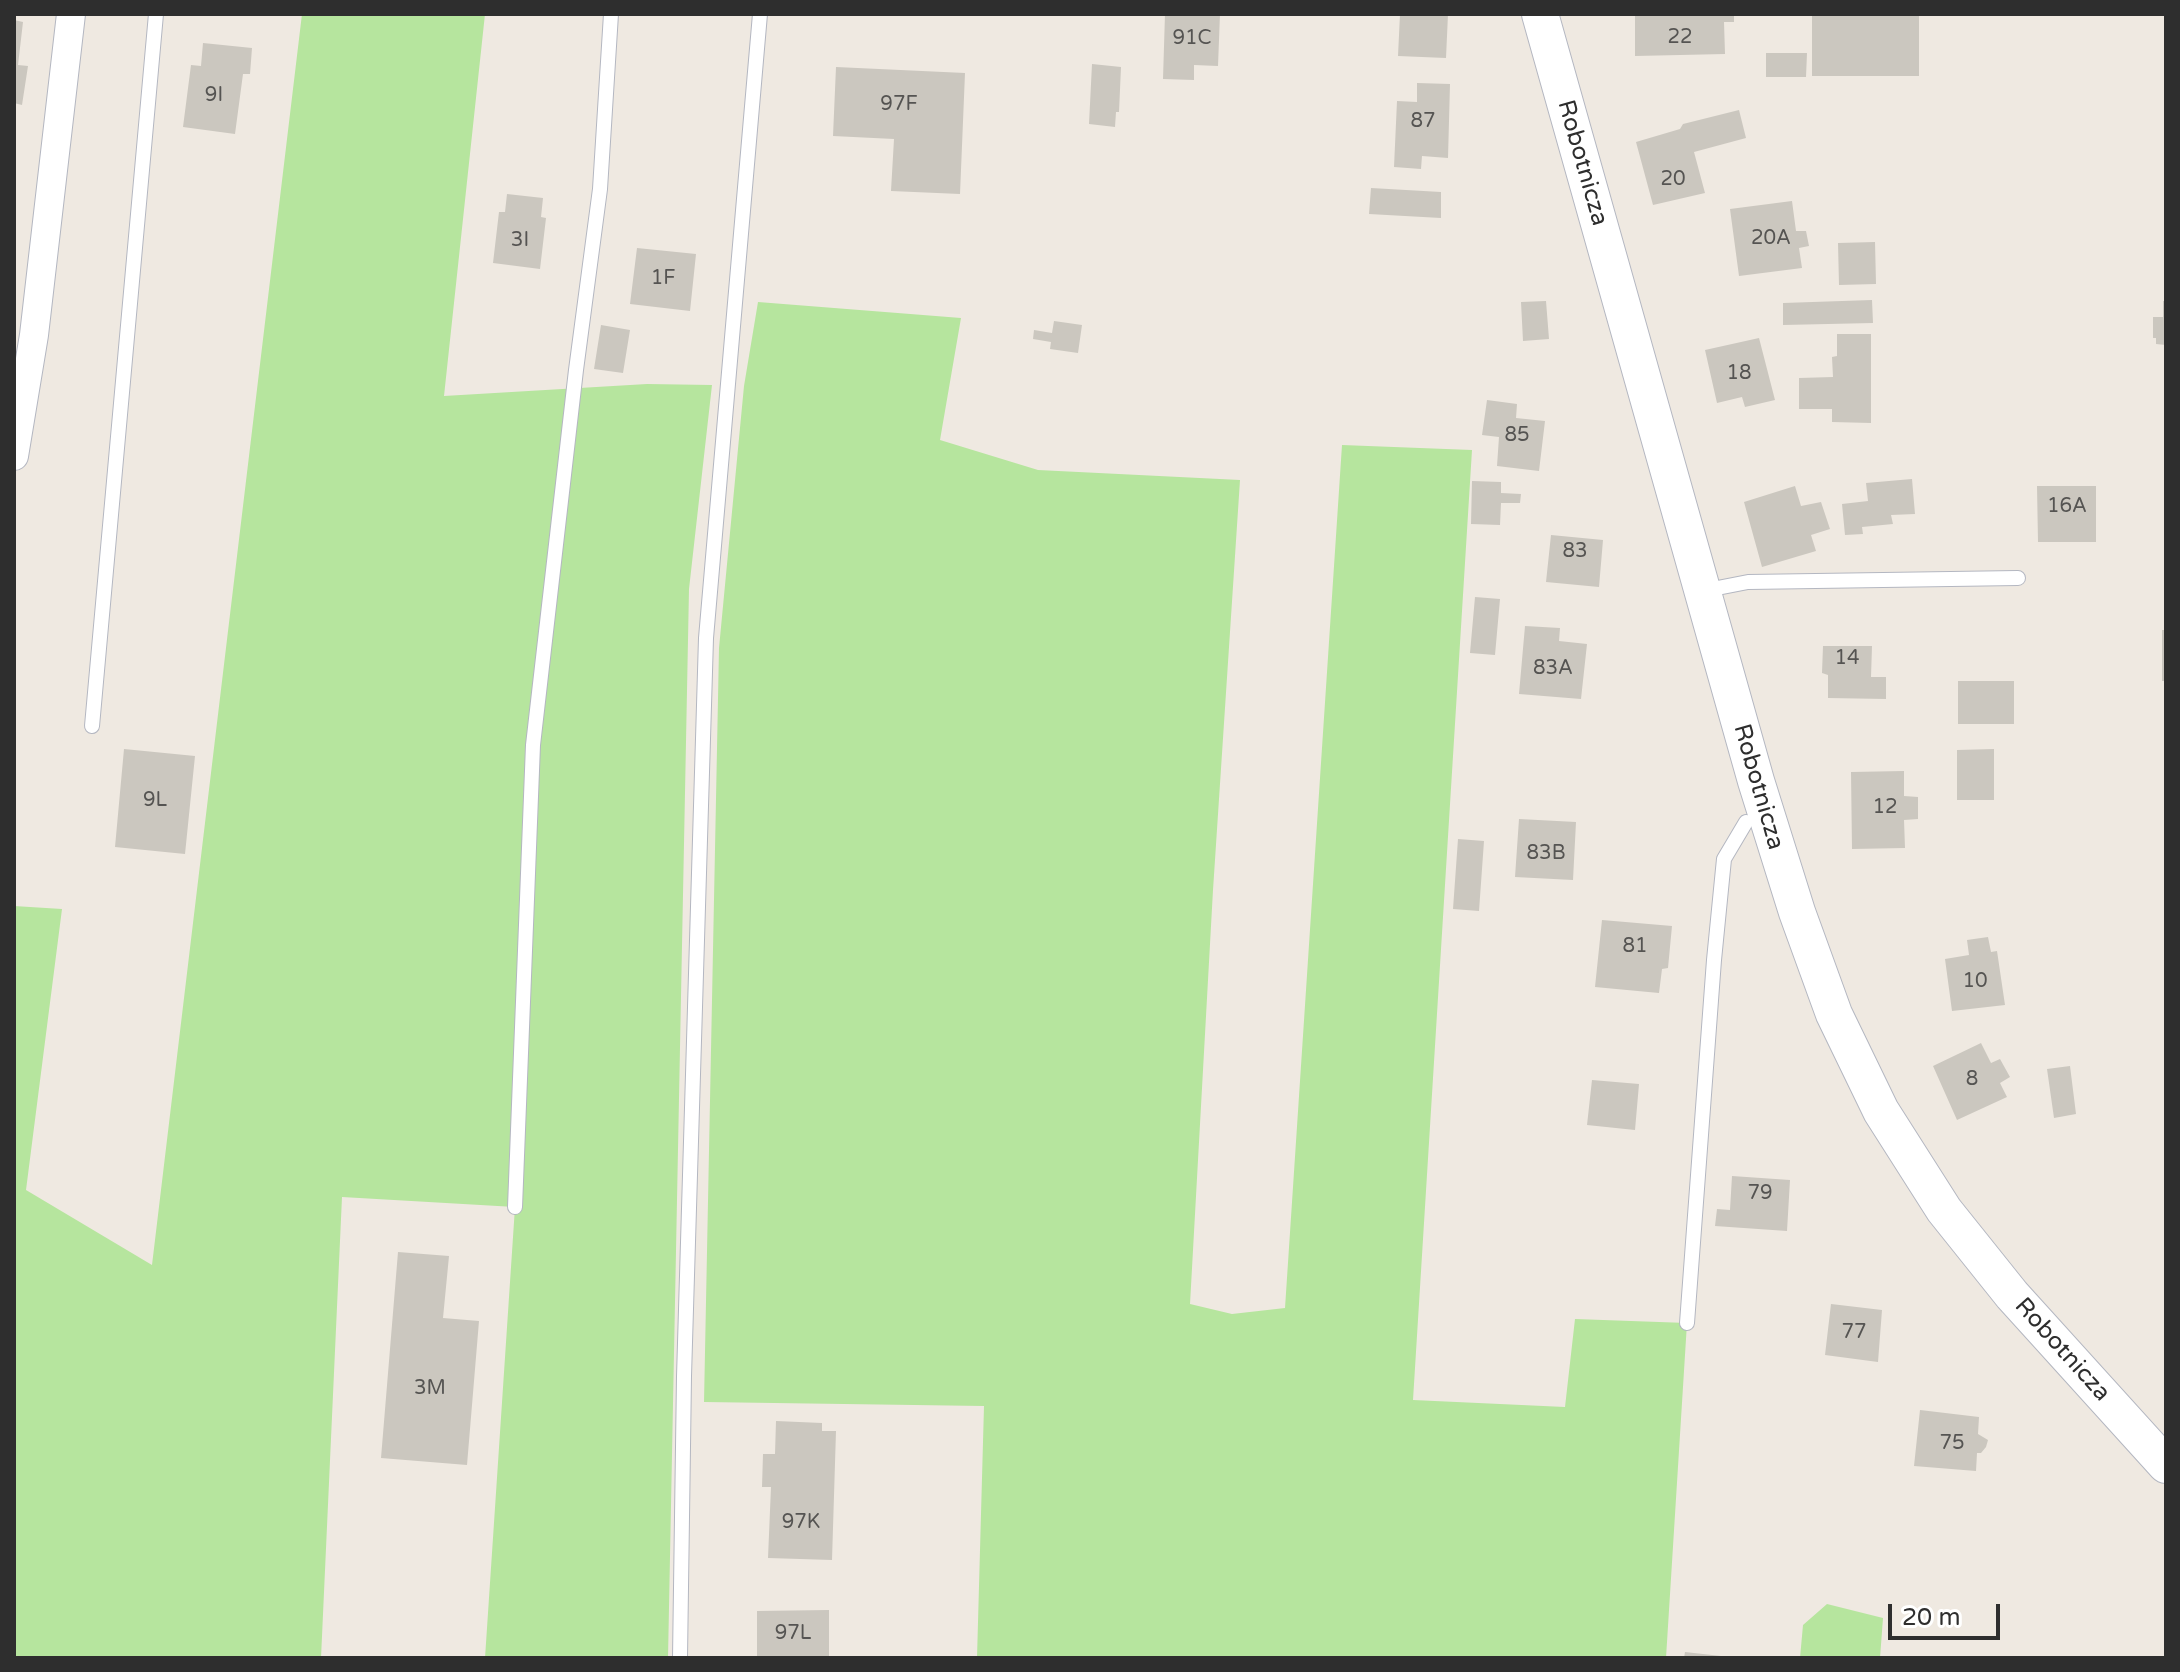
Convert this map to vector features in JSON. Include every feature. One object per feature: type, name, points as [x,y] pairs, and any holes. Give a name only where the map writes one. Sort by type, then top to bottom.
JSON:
[{"type":"street","points":[[14,456],[34,335],[71,14]]},
{"type":"street","name":"Robotnicza","points":[[1540,14],[1776,847],[1814,963],[1840,1026],[1881,1111],[1944,1210],[1984,1262],[2057,1346],[2166,1465]]},
{"type":"lane","points":[[92,726],[156,14]]},
{"type":"lane","points":[[515,1207],[533,745],[600,189],[611,14]]},
{"type":"lane","points":[[680,1658],[684,1376],[706,638],[760,14]]},
{"type":"lane","points":[[1702,591],[1748,582],[2018,578]]},
{"type":"lane","points":[[1687,1323],[1724,859],[1746,822]]},
{"type":"green space","points":[[302,14],[485,14],[444,396],[647,384],[712,385],[689,589],[668,1658],[485,1658],[515,1207],[342,1197],[321,1658],[14,1658],[14,906],[62,909],[26,1190],[152,1265]]},
{"type":"green space","points":[[758,302],[961,318],[940,440],[1038,470],[1240,480],[1190,1304],[1232,1314],[1285,1308],[1342,445],[1472,450],[1413,1400],[1565,1407],[1575,1319],[1687,1323],[1666,1658],[977,1658],[984,1406],[704,1402],[719,648],[744,386]]},
{"type":"green space","points":[[1827,1604],[1883,1618],[1880,1658],[1800,1658],[1803,1625]]},
{"type":"building","points":[[1165,14],[1220,14],[1218,66],[1194,65],[1194,80],[1163,79]]},
{"type":"building","points":[[1400,14],[1448,14],[1446,58],[1398,56]]},
{"type":"building","points":[[1635,14],[1734,14],[1734,22],[1724,22],[1725,54],[1635,56]]},
{"type":"building","points":[[1812,14],[1919,14],[1919,76],[1812,76]]},
{"type":"building","points":[[14,20],[23,22],[18,65],[28,66],[22,105],[14,103]]},
{"type":"building","points":[[203,43],[252,48],[250,74],[243,74],[235,134],[183,127],[191,65],[201,66]]},
{"type":"building","points":[[1766,53],[1807,53],[1806,77],[1766,77]]},
{"type":"building","points":[[1092,64],[1121,67],[1119,112],[1116,112],[1115,127],[1089,124]]},
{"type":"building","points":[[836,67],[965,73],[960,194],[891,191],[894,139],[833,136]]},
{"type":"building","points":[[1417,83],[1450,84],[1448,158],[1422,156],[1421,169],[1394,167],[1397,101],[1417,102]]},
{"type":"building","points":[[1739,110],[1746,138],[1694,152],[1705,193],[1653,205],[1636,142],[1680,129],[1683,124]]},
{"type":"building","points":[[1371,188],[1441,192],[1441,218],[1369,214]]},
{"type":"building","points":[[507,194],[543,198],[541,217],[546,218],[540,269],[493,263],[499,212],[505,212]]},
{"type":"building","points":[[1792,201],[1796,231],[1806,231],[1809,246],[1799,248],[1802,268],[1739,276],[1730,209]]},
{"type":"building","points":[[1875,242],[1876,284],[1839,285],[1838,243]]},
{"type":"building","points":[[637,248],[696,254],[690,311],[630,304]]},
{"type":"building","points":[[1872,300],[1873,323],[1783,325],[1783,303]]},
{"type":"building","points":[[1546,301],[1549,339],[1523,341],[1521,302]]},
{"type":"building","points":[[2163,301],[2166,301],[2166,345],[2156,344],[2156,338],[2153,338],[2153,317],[2163,317]]},
{"type":"building","points":[[1054,321],[1082,325],[1078,353],[1050,349],[1051,342],[1033,339],[1034,330],[1052,333]]},
{"type":"building","points":[[601,325],[630,330],[623,373],[594,369]]},
{"type":"building","points":[[1837,334],[1871,334],[1871,423],[1832,422],[1832,409],[1799,409],[1799,378],[1833,377],[1832,357],[1837,356]]},
{"type":"building","points":[[1759,338],[1775,400],[1745,407],[1742,397],[1717,403],[1705,350]]},
{"type":"building","points":[[1487,400],[1517,404],[1516,418],[1545,421],[1539,471],[1497,466],[1499,437],[1482,435]]},
{"type":"building","points":[[1912,479],[1915,514],[1891,515],[1893,524],[1862,527],[1863,534],[1845,535],[1842,504],[1868,501],[1866,483]]},
{"type":"building","points":[[1472,481],[1501,482],[1501,493],[1521,494],[1520,503],[1501,503],[1500,525],[1471,524]]},
{"type":"building","points":[[1795,486],[1801,506],[1821,502],[1830,529],[1811,535],[1816,551],[1762,567],[1744,502]]},
{"type":"building","points":[[2037,486],[2096,486],[2096,542],[2038,542]]},
{"type":"building","points":[[1551,535],[1603,540],[1599,587],[1546,582]]},
{"type":"building","points":[[1475,597],[1500,599],[1495,655],[1470,653]]},
{"type":"building","points":[[1525,626],[1560,628],[1559,641],[1587,644],[1581,699],[1519,694]]},
{"type":"building","points":[[2162,630],[2166,630],[2166,681],[2162,681]]},
{"type":"building","points":[[1823,646],[1872,646],[1871,677],[1886,677],[1886,699],[1828,698],[1828,675],[1822,673]]},
{"type":"building","points":[[1958,681],[2014,681],[2014,724],[1958,724]]},
{"type":"building","points":[[124,749],[195,756],[185,854],[115,847]]},
{"type":"building","points":[[1994,749],[1994,800],[1957,800],[1957,750]]},
{"type":"building","points":[[1904,771],[1904,796],[1918,797],[1918,819],[1904,820],[1905,848],[1852,849],[1851,772]]},
{"type":"building","points":[[1519,819],[1576,822],[1573,880],[1515,877]]},
{"type":"building","points":[[1458,839],[1484,841],[1479,911],[1453,909]]},
{"type":"building","points":[[1602,920],[1672,926],[1668,968],[1662,969],[1659,993],[1595,987]]},
{"type":"building","points":[[1988,937],[1991,952],[1997,951],[2005,1005],[1952,1011],[1945,959],[1969,955],[1967,940]]},
{"type":"building","points":[[1981,1043],[1991,1063],[2000,1059],[2010,1077],[2000,1083],[2007,1097],[1957,1120],[1933,1066]]},
{"type":"building","points":[[2070,1066],[2076,1114],[2054,1118],[2047,1069]]},
{"type":"building","points":[[1592,1080],[1639,1084],[1635,1130],[1587,1125]]},
{"type":"building","points":[[1732,1176],[1790,1180],[1787,1231],[1715,1226],[1717,1209],[1730,1210]]},
{"type":"building","points":[[398,1252],[449,1256],[443,1318],[479,1321],[467,1465],[381,1458]]},
{"type":"building","points":[[1831,1304],[1882,1310],[1878,1362],[1825,1355]]},
{"type":"building","points":[[1920,1410],[1979,1417],[1978,1434],[1988,1440],[1981,1453],[1977,1453],[1976,1471],[1914,1466]]},
{"type":"building","points":[[776,1421],[822,1423],[822,1431],[836,1431],[832,1560],[768,1558],[771,1487],[762,1487],[763,1454],[775,1454]]},
{"type":"building","points":[[829,1610],[829,1658],[757,1658],[757,1611]]},
{"type":"building","points":[[1685,1652],[1721,1656],[1721,1658],[1684,1658]]}]
